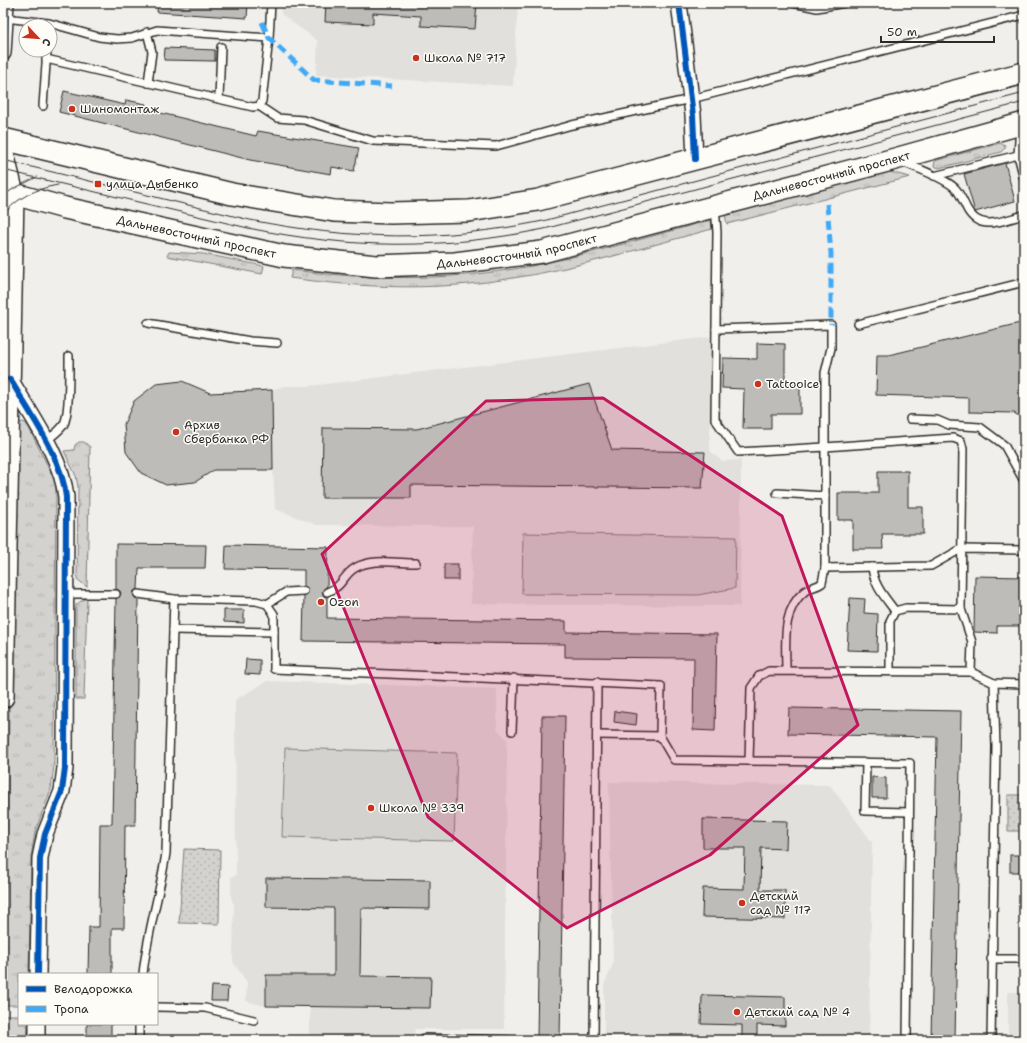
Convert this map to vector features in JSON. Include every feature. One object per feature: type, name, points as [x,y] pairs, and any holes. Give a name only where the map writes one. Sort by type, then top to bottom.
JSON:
[{"type":"main road","points":[[3,139],[232,194],[334,212],[391,213],[469,211],[538,200],[1024,73]]},
{"type":"main road","name":"Дальневосточный проспект","points":[[8,192],[64,208],[284,256],[376,266],[455,263],[542,252],[714,205],[895,159],[1022,123]]},
{"type":"main road","points":[[3,153],[9,171],[10,380],[3,697]]},
{"type":"street","points":[[3,53],[6,3]]},
{"type":"street","points":[[679,3],[691,99],[695,159]]},
{"type":"street","points":[[10,380],[46,441],[65,485],[65,768],[62,791],[45,834],[40,858],[38,973]]},
{"type":"street","points":[[36,1040],[37,1025]]},
{"type":"lane","points":[[259,106],[262,101],[269,38],[271,3]]},
{"type":"lane","points":[[793,3],[817,8],[845,3]]},
{"type":"lane","points":[[43,106],[46,59],[253,107],[259,106],[277,118],[304,120],[373,141],[496,146],[572,125],[691,99],[1024,15]]},
{"type":"lane","points":[[5,18],[18,20]]},
{"type":"lane","points":[[58,27],[99,37],[117,39],[132,38],[157,30],[269,38]]},
{"type":"lane","points":[[148,32],[152,52],[148,83]]},
{"type":"lane","points":[[219,99],[221,47]]},
{"type":"lane","points":[[1022,123],[1018,155],[1024,179]]},
{"type":"lane","points":[[934,176],[1018,155]]},
{"type":"lane","points":[[895,159],[934,176],[955,188],[970,215],[978,222],[987,224],[1024,215]]},
{"type":"lane","points":[[714,205],[717,232],[715,419],[738,452],[953,438],[960,441],[963,449],[961,609],[972,642],[971,672]]},
{"type":"lane","points":[[858,324],[1024,282]]},
{"type":"lane","points":[[148,323],[277,343]]},
{"type":"lane","points":[[716,329],[831,325],[831,348],[825,373],[825,568],[822,583],[806,590],[794,603],[786,626],[786,670]]},
{"type":"lane","points":[[46,441],[57,432],[64,423],[67,412],[69,356]]},
{"type":"lane","points":[[910,419],[936,420],[949,426],[980,427],[1004,445],[1024,481]]},
{"type":"lane","points":[[777,493],[825,496]]},
{"type":"lane","points":[[825,568],[931,566],[961,549],[1024,550]]},
{"type":"lane","points":[[327,592],[336,589],[353,568],[366,563],[416,563]]},
{"type":"lane","points":[[872,567],[873,580],[879,591],[895,610]]},
{"type":"lane","points":[[267,604],[286,592],[304,591]]},
{"type":"lane","points":[[66,594],[116,594]]},
{"type":"lane","points":[[138,594],[174,599],[256,601],[267,604],[274,614],[274,669],[514,678],[661,686],[660,736],[674,760],[910,763],[907,1040]]},
{"type":"lane","points":[[143,973],[145,950],[162,880],[166,853],[174,599]]},
{"type":"lane","points":[[895,610],[906,608],[961,609]]},
{"type":"lane","points":[[890,671],[890,621],[895,610]]},
{"type":"lane","points":[[173,630],[274,632]]},
{"type":"lane","points":[[749,761],[751,688],[759,676],[769,671],[971,672],[994,683],[1024,684]]},
{"type":"lane","points":[[512,731],[514,678]]},
{"type":"lane","points":[[594,1040],[597,682]]},
{"type":"lane","points":[[991,1040],[991,959],[996,747],[994,683]]},
{"type":"lane","points":[[597,735],[660,736]]},
{"type":"lane","points":[[866,762],[865,812],[909,812]]},
{"type":"lane","points":[[991,959],[1024,959]]},
{"type":"lane","points":[[158,1007],[205,1008],[254,1020]]},
{"type":"lane","points":[[139,1025],[139,1040]]},
{"type":"lane","points":[[424,1040],[424,1038],[508,1040]]},
{"type":"highlighted area","points":[[603,398],[782,516],[858,725],[710,855],[567,928],[428,817],[322,554],[486,401]]},
{"type":"shaded area","name":"Школа № 717","points":[[282,3],[518,3],[513,86],[316,75],[318,41],[281,14]]},
{"type":"shaded area","points":[[710,337],[710,451],[722,461],[741,460],[740,606],[471,604],[473,526],[317,525],[275,509],[272,390],[285,386],[309,386]]},
{"type":"shaded area","name":"Школа № 339","points":[[267,681],[497,689],[497,729],[507,740],[504,1029],[415,1029],[414,1040],[310,1040],[310,1007],[266,1006],[246,1001],[247,982],[233,962],[234,904],[231,898],[231,877],[236,875],[235,700]]},
{"type":"shaded area","name":"Детский сад № 117","points":[[609,782],[830,785],[872,842],[869,1040],[604,1040],[604,985],[613,964]]},
{"type":"shaded area","points":[[1008,992],[1024,992],[1024,1040],[1008,1040]]},
{"type":"green space","points":[[1000,143],[1005,145],[1005,148],[1001,152],[939,168],[934,166],[935,161]]},
{"type":"green space","points":[[890,172],[910,177],[727,224],[725,215]]},
{"type":"green space","points":[[711,220],[712,229],[584,264],[533,275],[480,283],[426,287],[399,287],[345,284],[290,278],[292,270],[356,276],[419,277],[451,276],[514,269],[546,263],[628,243]]},
{"type":"green space","points":[[169,252],[204,254],[264,266],[262,274],[167,256]]},
{"type":"green space","points":[[23,422],[27,424],[56,483],[54,766],[51,789],[35,832],[31,857],[29,973],[18,973],[18,1005],[4,1005],[13,478],[18,427],[20,423]]},
{"type":"green space","points":[[79,442],[84,442],[90,447],[87,587],[77,579],[78,487],[76,476],[64,451],[74,450],[75,445]]},
{"type":"green space","points":[[523,533],[736,537],[735,588],[698,595],[522,594]]},
{"type":"green space","points":[[87,598],[84,699],[76,699],[76,605]]},
{"type":"green space","points":[[285,748],[457,753],[454,841],[282,837]]},
{"type":"green space","points":[[1008,795],[1024,795],[1024,831],[1008,831]]},
{"type":"green space","points":[[184,849],[220,850],[219,924],[179,923]]},
{"type":"green space","points":[[4,1015],[18,1015],[18,1025],[28,1025],[27,1040],[4,1040]]},
{"type":"building","points":[[158,3],[248,3],[247,18],[157,12]]},
{"type":"building","points":[[326,3],[477,3],[475,29],[421,26],[421,16],[373,13],[373,24],[325,22]]},
{"type":"building","points":[[165,48],[215,50],[215,61],[164,60]]},
{"type":"building","points":[[64,91],[125,105],[126,100],[146,104],[144,109],[256,136],[258,131],[359,148],[354,171],[332,167],[331,174],[250,160],[59,112]]},
{"type":"building","points":[[1005,163],[1015,201],[975,212],[964,174]]},
{"type":"building","points":[[1024,322],[1024,419],[1014,413],[969,412],[969,398],[876,395],[877,355],[889,355]]},
{"type":"building","points":[[757,343],[785,344],[785,384],[800,384],[800,414],[771,414],[771,429],[743,429],[744,389],[722,388],[723,358],[757,359]]},
{"type":"building","name":"Архив Сбербанка РФ","points":[[182,381],[210,393],[272,390],[273,470],[214,470],[195,482],[166,485],[141,473],[126,452],[124,424],[134,401],[156,384]]},
{"type":"building","points":[[589,384],[612,450],[705,452],[702,488],[411,485],[411,498],[322,498],[323,428],[417,429]]},
{"type":"building","points":[[878,471],[908,471],[908,507],[923,507],[923,534],[882,534],[883,549],[853,549],[853,520],[838,520],[838,493],[878,493]]},
{"type":"building","points":[[116,544],[206,545],[205,568],[139,568],[138,589],[134,591],[133,594],[135,598],[138,599],[135,825],[125,825],[124,928],[112,928],[112,973],[88,973],[89,927],[99,927],[100,824],[112,824],[116,599],[121,594],[120,591],[116,589]]},
{"type":"building","points":[[226,545],[328,547],[327,586],[322,592],[324,596],[327,597],[327,618],[566,621],[566,632],[717,634],[715,731],[693,730],[694,658],[565,657],[565,644],[303,641],[304,596],[309,591],[304,586],[304,570],[225,569]]},
{"type":"building","points":[[444,564],[458,564],[458,580],[444,580]]},
{"type":"building","points":[[975,576],[1024,577],[1024,626],[997,626],[997,633],[974,632]]},
{"type":"building","points":[[850,598],[865,599],[864,613],[878,614],[877,651],[847,650]]},
{"type":"building","points":[[224,610],[244,610],[244,623],[224,622]]},
{"type":"building","points":[[246,659],[260,660],[260,675],[245,674]]},
{"type":"building","points":[[789,708],[961,711],[955,1040],[931,1040],[937,737],[788,734]]},
{"type":"building","points":[[615,711],[637,714],[636,725],[614,722]]},
{"type":"building","points":[[542,716],[565,716],[560,1040],[537,1040]]},
{"type":"building","points":[[872,777],[886,778],[886,798],[872,798]]},
{"type":"building","points":[[703,819],[787,821],[786,849],[761,848],[760,890],[785,890],[785,919],[702,917],[703,888],[744,889],[745,848],[703,848]]},
{"type":"building","points":[[1010,855],[1024,855],[1024,872],[1010,872]]},
{"type":"building","points":[[266,878],[430,880],[430,909],[361,908],[360,976],[431,977],[430,1008],[266,1006],[266,975],[334,975],[334,908],[266,907]]},
{"type":"building","points":[[212,986],[228,987],[227,1001],[211,1001]]},
{"type":"building","points":[[702,995],[785,997],[785,1026],[757,1025],[757,1040],[742,1040],[742,1025],[701,1024]]},
{"type":"building","points":[[87,1025],[111,1025],[111,1040],[87,1040]]},
{"type":"tram line","points":[[3,160],[250,220],[288,227],[361,235],[396,236],[468,233],[543,221],[1024,93]]},
{"type":"tram line","points":[[3,170],[248,228],[286,235],[360,243],[396,244],[469,241],[544,229],[1024,102]]},
{"type":"tram line","points":[[3,196],[13,189],[37,177]]},
{"type":"tram line","points":[[3,215],[15,203],[28,195],[42,189],[58,185]]},
{"type":"marked path","points":[[262,22],[269,38],[314,80],[392,86]]},
{"type":"marked path","points":[[827,204],[831,254],[831,325]]},
{"type":"cycle path","points":[[3,53],[6,3]]},
{"type":"cycle path","points":[[679,3],[693,115],[695,159]]},
{"type":"cycle path","points":[[10,379],[52,451],[63,482],[66,497],[65,768],[62,791],[45,834],[40,858],[38,973]]},
{"type":"place","name":"Школа № 717","points":[[416,58]]},
{"type":"place","name":"Шиномонтаж","points":[[72,109]]},
{"type":"place","name":"улица Дыбенко","points":[[98,184]]},
{"type":"place","name":"Tattooice","points":[[758,384]]},
{"type":"place","name":"Архив Сбербанка РФ","points":[[176,432]]},
{"type":"place","name":"Ozon","points":[[321,602]]},
{"type":"place","name":"Школа № 339","points":[[371,808]]},
{"type":"place","name":"Детский сад № 117","points":[[742,903]]},
{"type":"place","name":"Детский сад № 4","points":[[737,1012]]}]
